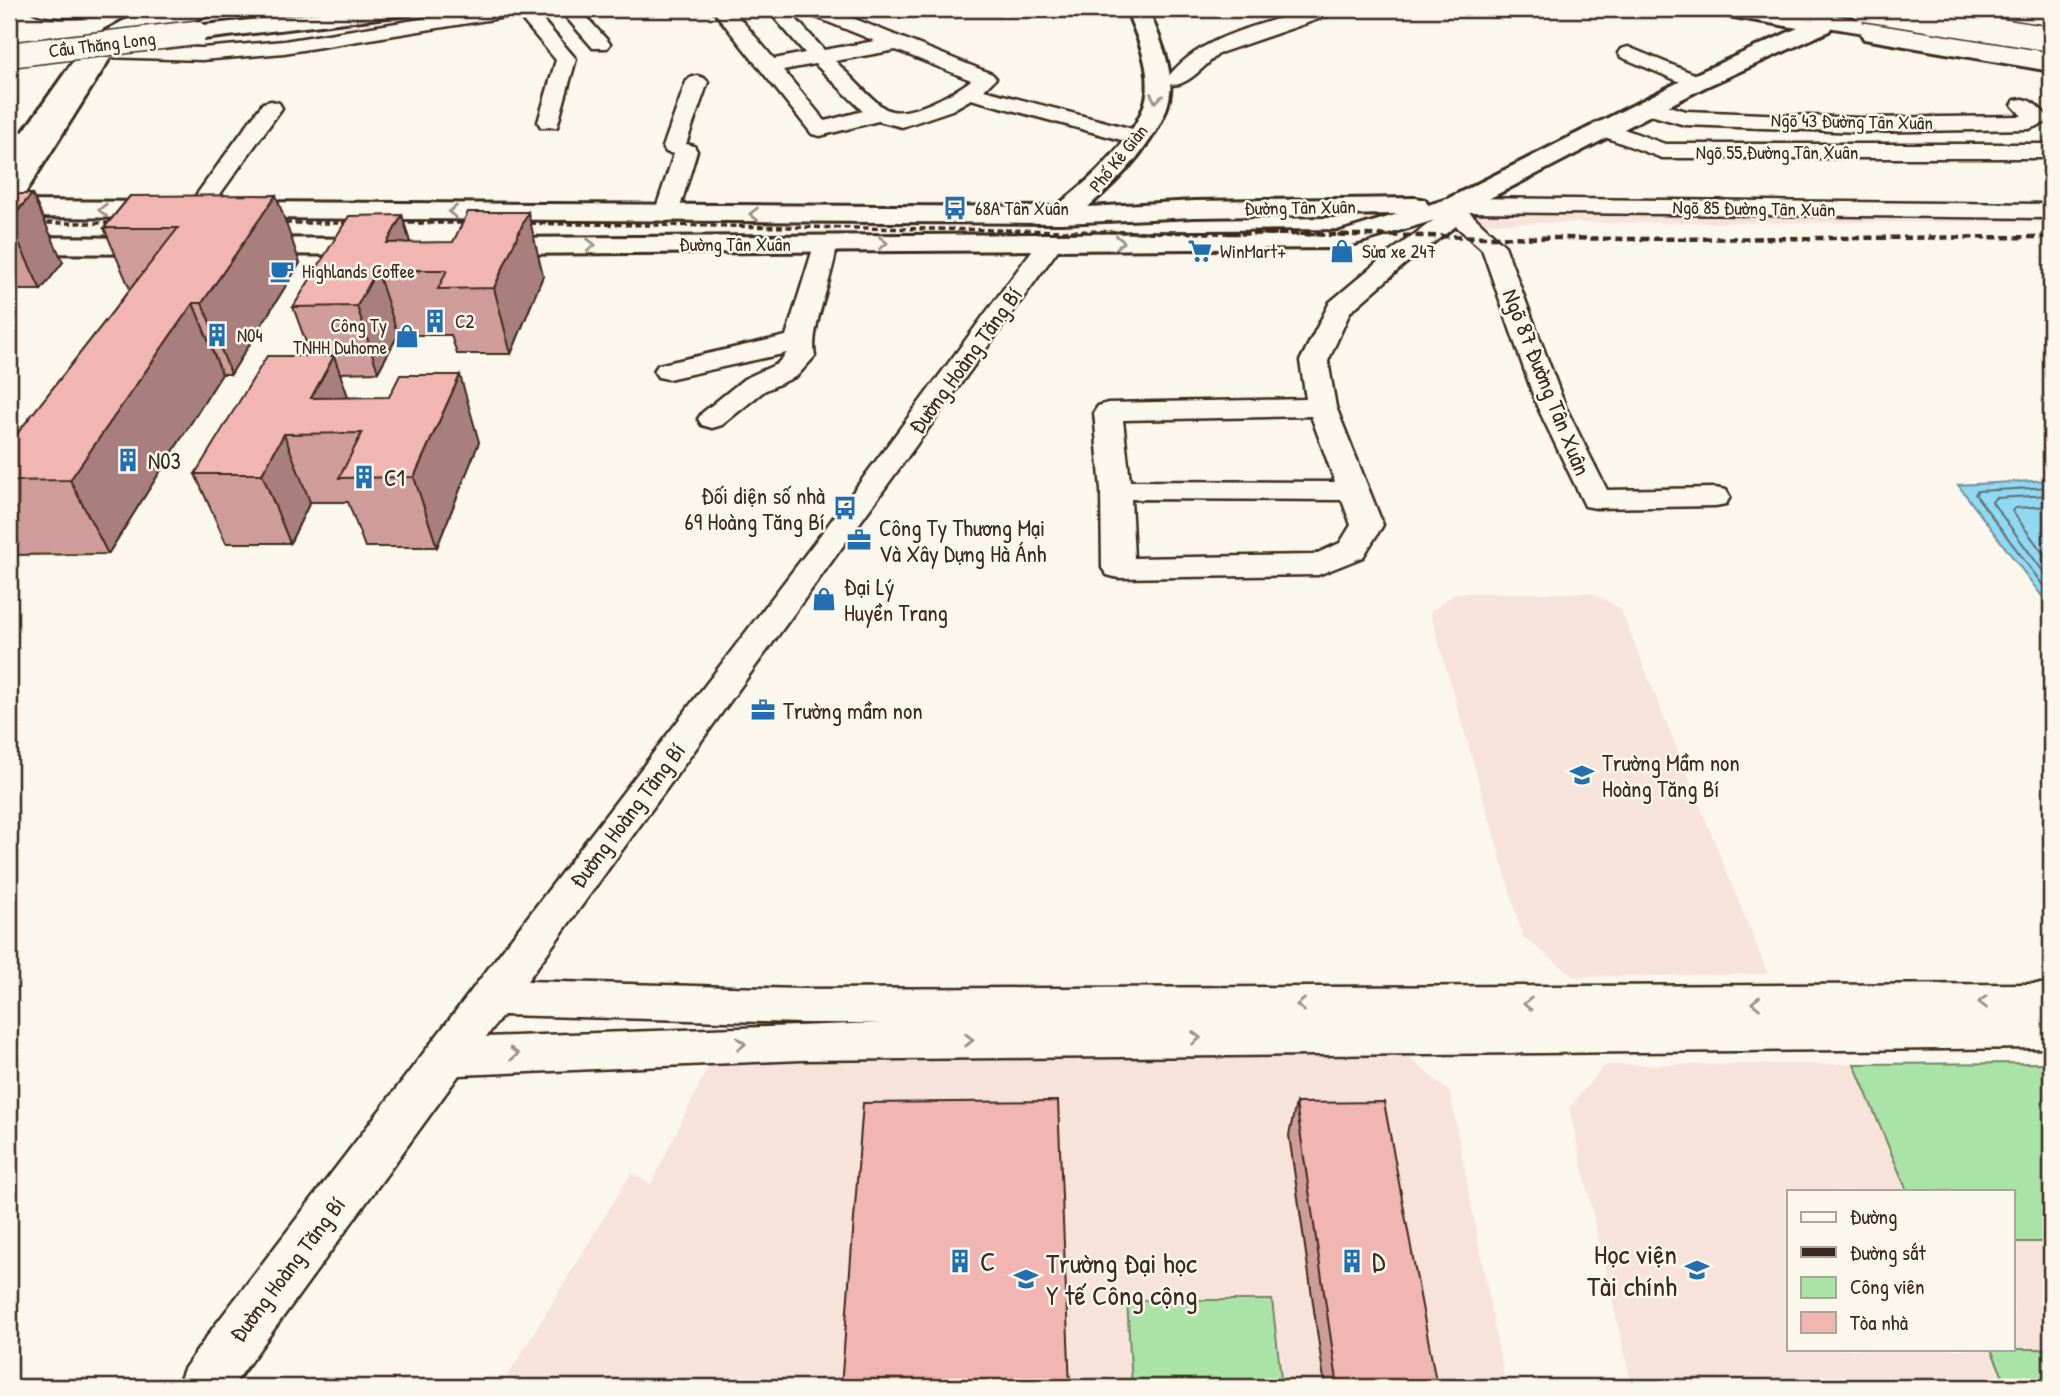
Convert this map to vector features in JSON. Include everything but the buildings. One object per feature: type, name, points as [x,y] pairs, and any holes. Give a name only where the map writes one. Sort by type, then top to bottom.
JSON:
[{"type":"main road","points":[[11,191],[33,138],[93,49],[121,29],[180,9]]},
{"type":"main road","points":[[11,191],[104,51],[138,29],[206,9]]},
{"type":"main road","name":"Cầu Thăng Long","points":[[195,33],[234,23],[331,9]]},
{"type":"main road","name":"Cầu Thăng Long","points":[[9,55],[404,9]]},
{"type":"main road","name":"Phố Kẻ Giàn","points":[[1060,215],[1096,188],[1136,137],[1156,104],[1168,68],[1137,9]]},
{"type":"main road","name":"Phố Kẻ Giàn","points":[[1096,215],[1137,181],[1176,106],[1156,9]]},
{"type":"main road","points":[[1722,9],[2051,64]]},
{"type":"main road","points":[[1755,9],[2051,55]]},
{"type":"main road","points":[[1769,9],[2051,55]]},
{"type":"main road","points":[[1787,9],[2051,55]]},
{"type":"main road","points":[[1864,9],[2048,34]]},
{"type":"main road","points":[[1873,9],[2048,34]]},
{"type":"main road","points":[[1895,9],[2048,34]]},
{"type":"main road","points":[[1912,9],[2048,34]]},
{"type":"main road","name":"Đường Tân Xuân","points":[[453,246],[1330,242],[1457,209],[1602,128],[1648,107],[1708,71],[1821,26]]},
{"type":"main road","points":[[1137,181],[1166,201],[1195,209]]},
{"type":"main road","name":"Đường Tân Xuân","points":[[11,191],[71,209],[1060,215],[1314,206],[1457,209]]},
{"type":"main road","points":[[1314,206],[1337,214],[1345,223],[1344,234],[1330,242]]},
{"type":"main road","points":[[549,246],[563,214]]},
{"type":"main road","points":[[820,244],[811,230],[813,223],[822,214]]},
{"type":"main road","points":[[9,245],[411,247]]},
{"type":"street","points":[[44,9],[98,9]]},
{"type":"street","points":[[104,51],[202,54],[284,47],[521,9],[566,59],[549,122]]},
{"type":"street","points":[[569,9],[600,44]]},
{"type":"street","points":[[722,9],[820,129],[878,114],[902,120],[944,105],[970,92],[985,78],[813,9]]},
{"type":"street","points":[[777,9],[818,57],[878,114]]},
{"type":"street","points":[[1168,68],[1196,60],[1213,49],[1329,9]]},
{"type":"street","points":[[769,66],[899,43]]},
{"type":"street","points":[[1656,44],[1681,53]]},
{"type":"street","points":[[1628,54],[1708,71]]},
{"type":"street","points":[[666,214],[686,151],[674,147],[697,82]]},
{"type":"street","points":[[970,92],[1136,137]]},
{"type":"street","name":"Ngõ 43 Đường Tân Xuân","points":[[1648,107],[1685,118],[1860,125],[2026,113],[2045,148]]},
{"type":"street","points":[[197,209],[271,108]]},
{"type":"street","name":"Ngõ 55 Đường Tân Xuân","points":[[1602,128],[1662,151],[1956,153],[2045,148]]},
{"type":"street","points":[[9,138],[33,138]]},
{"type":"street","points":[[2045,148],[2051,170]]},
{"type":"street","points":[[1322,407],[1108,412],[1115,483],[1118,568],[1318,565],[1352,550],[1367,525],[1322,407],[1314,361],[1339,308],[1457,209]]},
{"type":"street","name":"Ngõ 85 Đường Tân Xuân","points":[[1457,209],[2051,211]]},
{"type":"street","name":"Ngõ 87 Đường Tân Xuân","points":[[1457,209],[1493,246],[1551,406],[1596,499],[1715,497]]},
{"type":"street","name":"Đường Hoàng Tăng Bí","points":[[202,1387],[855,511],[1051,242]]},
{"type":"street","points":[[712,419],[754,385],[787,370],[800,356],[798,342],[822,268],[820,244]]},
{"type":"street","points":[[668,371],[798,342]]},
{"type":"street","points":[[1115,483],[1351,483]]},
{"type":"street","points":[[491,997],[855,1006],[2051,1002]]},
{"type":"street","points":[[446,1057],[802,1042],[2051,1030]]},
{"type":"shaded area","points":[[1481,201],[2051,203],[2051,222],[1473,223],[1457,214]]},
{"type":"shaded area","name":"Trường Mầm non Hoàng Tăng Bí","points":[[1456,593],[1592,593],[1620,608],[1768,974],[1575,977],[1523,937],[1430,612]]},
{"type":"shaded area","name":"Trường Đại học Y tế Công cộng","points":[[1406,1055],[1450,1092],[1506,1387],[501,1387],[631,1173],[651,1184],[712,1059]]},
{"type":"shaded area","name":"Học viện Tài chính","points":[[2051,1063],[2051,1387],[1632,1387],[1569,1108],[1605,1065]]},
{"type":"green space","points":[[2051,1063],[2051,1242],[2014,1242],[2014,1190],[1907,1190],[1854,1064]]},
{"type":"green space","points":[[1127,1300],[1272,1300],[1282,1387],[1132,1387]]},
{"type":"green space","points":[[2051,1349],[2051,1387],[2007,1387],[1991,1350]]},
{"type":"water","points":[[2051,480],[2051,608],[1958,485]]},
{"type":"railway","points":[[9,223],[126,223]]},
{"type":"railway","points":[[266,223],[483,223]]},
{"type":"railway","points":[[511,223],[1350,235]]},
{"type":"railway","points":[[1228,233],[1626,239],[2051,237]]},
{"type":"place","name":"68A Tân Xuân","points":[[955,208]]},
{"type":"place","name":"WinMart+","points":[[1200,251]]},
{"type":"place","name":"Sửa xe 247","points":[[1342,251]]},
{"type":"place","name":"Highlands Coffee","points":[[282,271]]},
{"type":"place","name":"C2","points":[[435,321]]},
{"type":"place","name":"N04","points":[[217,335]]},
{"type":"place","name":"Công Ty TNHH Duhome","points":[[407,336]]},
{"type":"place","name":"N03","points":[[128,460]]},
{"type":"place","name":"C1","points":[[364,477]]},
{"type":"place","name":"Đối diện số nhà 69 Hoàng Tăng Bí","points":[[845,508]]},
{"type":"place","name":"Công Ty Thương Mại Và Xây Dựng Hà Ánh","points":[[859,540]]},
{"type":"place","name":"Đại Lý Huyền Trang","points":[[824,599]]},
{"type":"place","name":"Trường mầm non","points":[[763,710]]},
{"type":"place","name":"Trường Mầm non Hoàng Tăng Bí","points":[[1582,775]]},
{"type":"place","name":"C","points":[[960,1261]]},
{"type":"place","name":"D","points":[[1352,1261]]},
{"type":"place","name":"Học viện Tài chính","points":[[1697,1270]]},
{"type":"place","name":"Trường Đại học Y tế Công cộng","points":[[1026,1279]]}]
